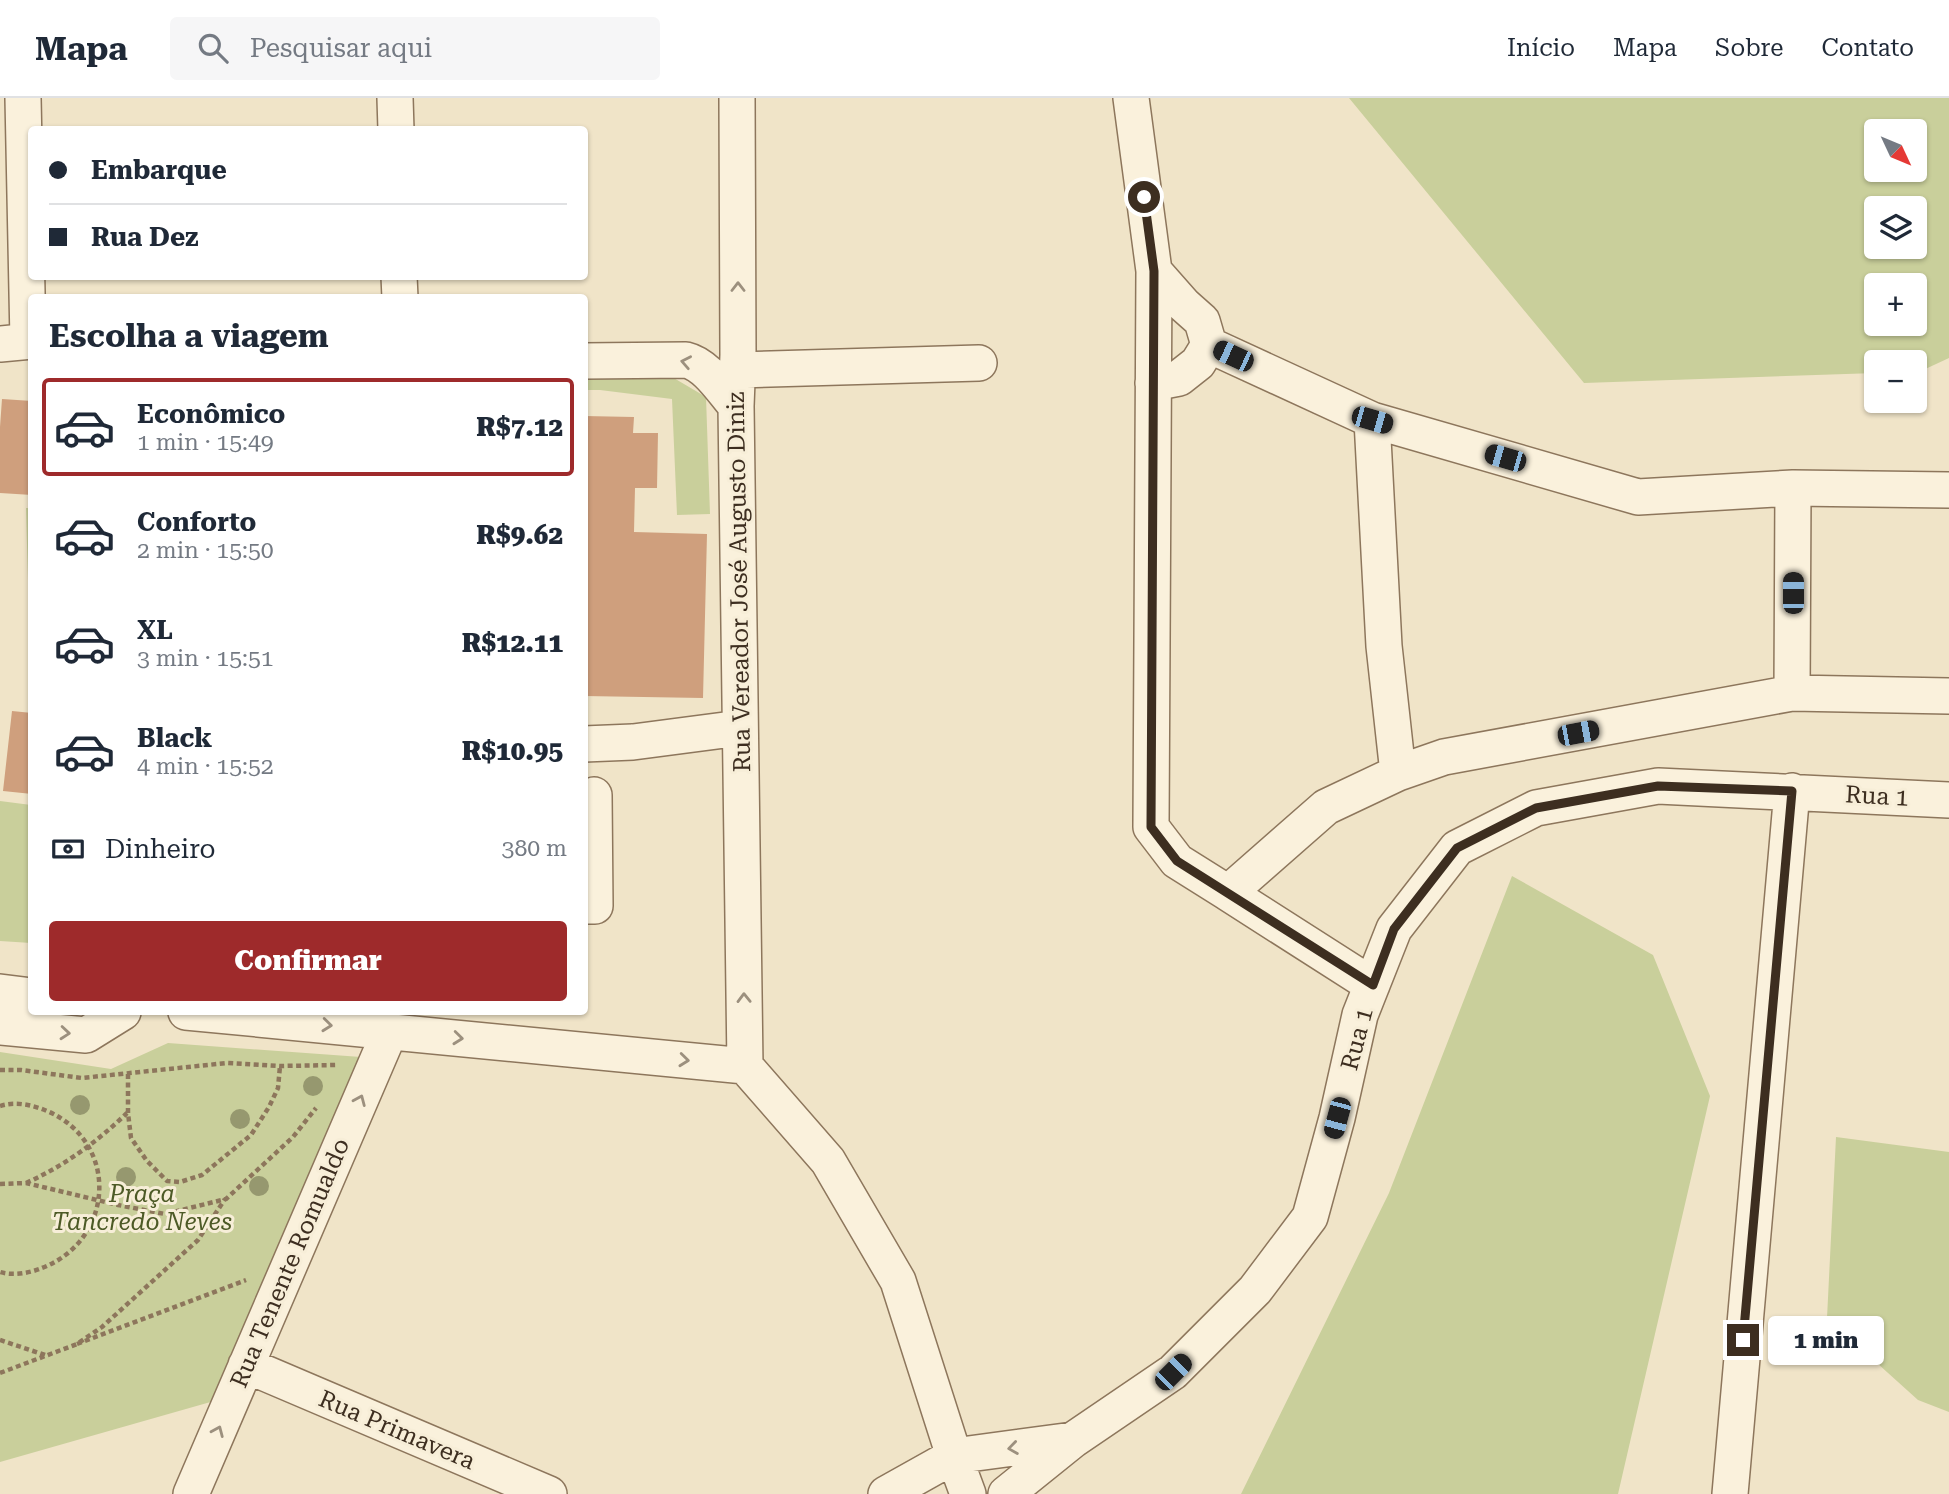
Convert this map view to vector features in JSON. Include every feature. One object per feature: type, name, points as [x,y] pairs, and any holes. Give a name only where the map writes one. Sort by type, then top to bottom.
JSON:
[{"type":"street","points":[[20,342],[23,98]]},
{"type":"street","points":[[395,98],[396,126]]},
{"type":"street","name":"Rua Vereador José Augusto Diniz","points":[[737,98],[736,405],[745,1066]]},
{"type":"street","points":[[1130,98],[1154,271],[1151,827],[1177,861],[1373,985]]},
{"type":"street","points":[[1153,383],[1179,378],[1198,363],[1209,345],[1202,321],[1154,271]]},
{"type":"street","points":[[1209,345],[1372,420],[1638,497],[1793,488],[1949,490]]},
{"type":"street","points":[[588,360],[694,362],[704,369],[736,405]]},
{"type":"street","points":[[738,370],[979,363]]},
{"type":"street","points":[[1372,420],[1384,646],[1398,773]]},
{"type":"street","points":[[1792,693],[1793,488]]},
{"type":"street","points":[[1228,893],[1326,807],[1398,773],[1444,757],[1792,693],[1949,696]]},
{"type":"street","points":[[588,744],[633,742],[740,728]]},
{"type":"street","name":"Rua 1","points":[[1006,1494],[1073,1440],[1173,1372],[1255,1290],[1310,1217],[1337,1118],[1360,1015],[1394,929],[1457,848],[1536,808],[1658,786],[1949,800]]},
{"type":"street","points":[[1730,1494],[1792,791]]},
{"type":"street","points":[[588,906],[595,906],[594,795]]},
{"type":"street","points":[[0,992],[28,996]]},
{"type":"street","points":[[0,1027],[86,1035],[118,1015]]},
{"type":"street","points":[[218,1015],[745,1066],[828,1161],[898,1281],[968,1494]]},
{"type":"street","name":"Rua Tenente Romualdo","points":[[191,1494],[390,1031]]},
{"type":"street","name":"Rua Primavera","points":[[246,1365],[549,1494]]},
{"type":"street","name":"Rua 1","points":[[954,1456],[1073,1440]]},
{"type":"street","points":[[886,1494],[954,1456]]},
{"type":"path","points":[[0,1070],[82,1078],[227,1063],[344,1065]]},
{"type":"path","points":[[128,1074],[131,1138],[146,1161],[167,1181],[180,1182],[202,1175],[251,1135],[269,1108],[278,1088],[280,1066]]},
{"type":"path","points":[[0,1106],[36,1106],[63,1118],[84,1138],[97,1164],[100,1193],[93,1221],[79,1244],[58,1262],[33,1272],[0,1272]]},
{"type":"path","points":[[76,1344],[102,1327],[198,1240],[226,1199],[293,1137],[318,1107]]},
{"type":"path","points":[[26,1183],[52,1171],[88,1147],[128,1113]]},
{"type":"path","points":[[0,1184],[26,1183],[165,1214],[226,1199]]},
{"type":"path","points":[[0,1373],[256,1276]]},
{"type":"path","points":[[0,1340],[46,1356]]},
{"type":"green space","points":[[1349,98],[1949,98],[1949,358],[1927,368],[1927,350],[1864,350],[1864,373],[1584,383]]},
{"type":"green space","points":[[667,374],[706,397],[710,514],[677,515],[672,399],[588,390],[588,375]]},
{"type":"green space","points":[[26,508],[28,508],[28,581]]},
{"type":"green space","points":[[0,801],[28,805],[28,943],[0,941]]},
{"type":"green space","points":[[1512,876],[1653,955],[1710,1096],[1618,1494],[1241,1494],[1389,1193]]},
{"type":"green space","name":"Praça Tancredo Neves","points":[[168,1043],[361,1057],[214,1401],[0,1462],[0,1052],[111,1069]]},
{"type":"green space","points":[[1836,1137],[1949,1152],[1949,1412],[1918,1400],[1827,1318]]},
{"type":"building","points":[[2,399],[28,401],[28,495],[0,493]]},
{"type":"building","points":[[588,416],[634,417],[633,433],[658,433],[657,488],[635,488],[634,532],[707,534],[703,698],[588,696]]},
{"type":"building","points":[[12,711],[28,713],[28,794],[3,791]]},
{"type":"route","points":[[1144,197],[1154,271],[1151,827],[1177,861],[1373,985],[1394,929],[1457,848],[1536,808],[1658,786],[1792,791],[1743,1340]]}]
